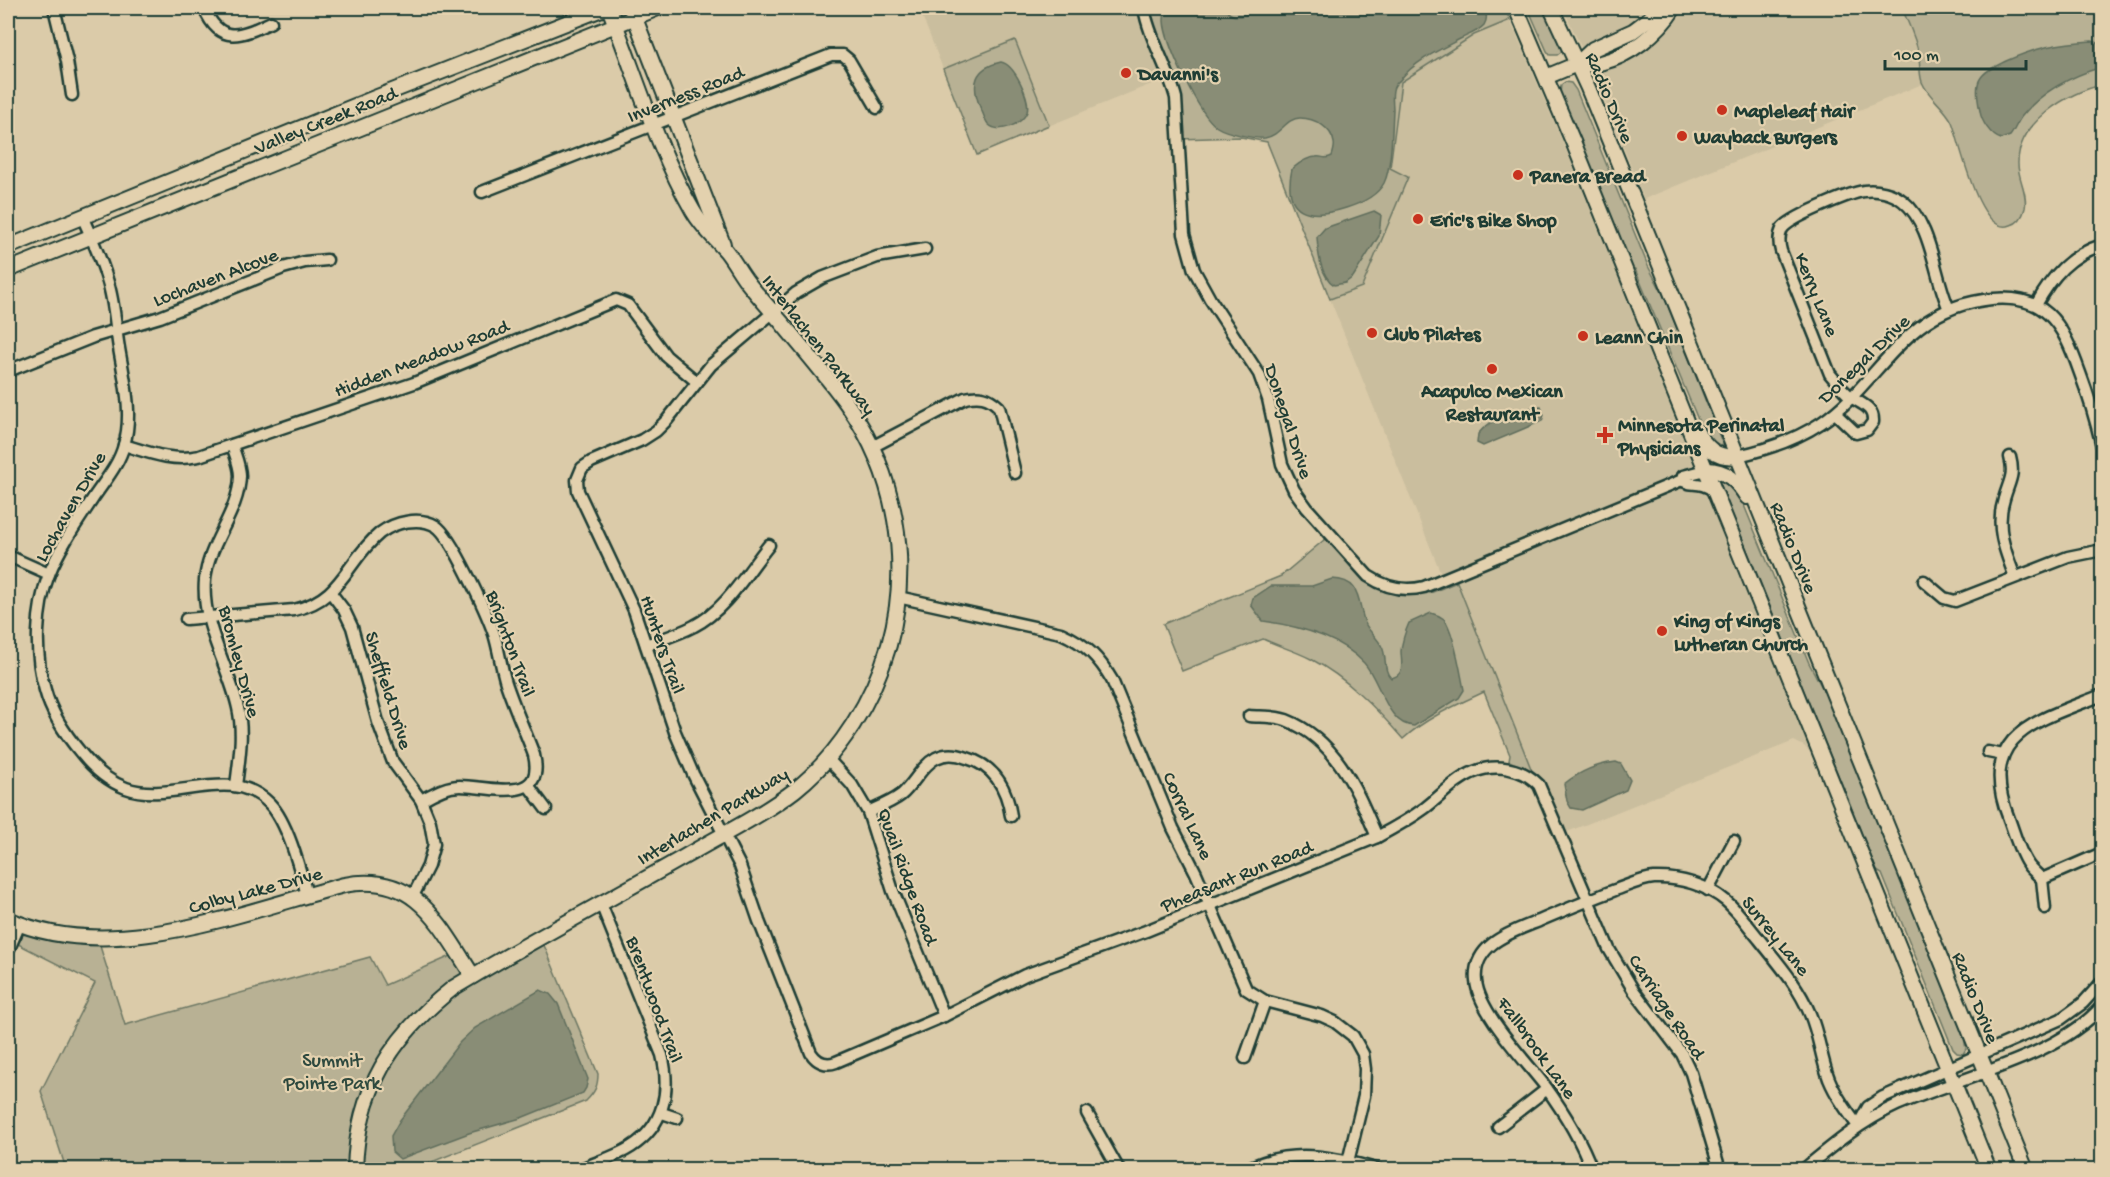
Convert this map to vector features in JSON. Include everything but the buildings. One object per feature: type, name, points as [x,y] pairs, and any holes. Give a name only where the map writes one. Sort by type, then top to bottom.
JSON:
[{"type":"main road","name":"Valley Creek Road","points":[[8,246],[604,8]]},
{"type":"main road","name":"Interlachen Parkway","points":[[355,1170],[356,1144],[365,1105],[382,1065],[395,1044],[414,1022],[453,988],[770,808],[794,791],[812,776],[859,714],[876,683],[894,628],[901,563],[897,520],[887,485],[872,447],[848,405],[748,283],[694,212],[654,125],[609,8]]},
{"type":"main road","name":"Valley Creek Road","points":[[8,270],[615,24],[632,12],[658,8]]},
{"type":"main road","points":[[1516,8],[1676,396],[1989,1170]]},
{"type":"main road","name":"Radio Drive","points":[[1551,8],[1577,64],[2026,1170]]},
{"type":"main road","points":[[1577,64],[1593,49],[1633,31],[1659,8]]},
{"type":"main road","points":[[1546,77],[1577,64],[1600,63],[1632,48],[1657,29],[1674,8]]},
{"type":"main road","name":"Interlachen Parkway","points":[[632,12],[726,252]]},
{"type":"main road","points":[[1676,396],[1707,447],[1720,455],[1737,456]]},
{"type":"main road","points":[[1706,470],[1721,472],[1735,480],[1767,530]]},
{"type":"main road","name":"Colby Lake Drive","points":[[14,921],[71,935],[105,937],[146,935],[186,928],[364,882],[390,885],[413,896],[427,910],[473,976]]},
{"type":"street","points":[[54,8],[67,61],[72,95]]},
{"type":"street","points":[[204,8],[210,22],[217,29],[227,33],[246,34],[272,22]]},
{"type":"street","name":"Donegal Drive","points":[[1144,8],[1150,31],[1171,76],[1176,98],[1184,234],[1190,259],[1210,299],[1259,374],[1268,399],[1282,464],[1294,490],[1307,508],[1368,576],[1397,589],[1424,587],[1682,480],[1683,476],[1706,470]]},
{"type":"street","name":"Inverness Road","points":[[482,192],[831,54],[843,55],[849,60],[877,108]]},
{"type":"street","name":"Kerry Lane","points":[[1852,398],[1830,374],[1782,252],[1779,237],[1785,225],[1797,217],[1857,193],[1876,191],[1894,195],[1910,207],[1921,224],[1940,291],[1949,309]]},
{"type":"street","name":"Lochaven Drive","points":[[82,216],[107,279],[112,299],[128,410],[128,430],[116,463],[66,539],[49,574],[42,600],[39,628],[40,670],[45,691],[62,728],[93,767],[115,784],[141,792],[155,793],[236,786],[259,795],[278,813],[307,896]]},
{"type":"street","points":[[2036,305],[2058,271],[2087,250],[2103,245]]},
{"type":"street","name":"Hunters Trail","points":[[819,1062],[811,1053],[740,866],[698,785],[675,732],[634,610],[578,491],[577,480],[582,468],[591,462],[629,446],[656,431],[723,352],[796,293],[832,274],[877,257],[925,249]]},
{"type":"street","name":"Lochaven Alcove","points":[[8,372],[116,329],[160,317],[283,268],[305,262],[327,260]]},
{"type":"street","name":"Donegal Drive","points":[[1737,456],[1808,431],[1835,413],[1923,323],[1949,309],[1971,302],[1997,298],[2017,299],[2036,305],[2060,326],[2098,406],[2103,446]]},
{"type":"street","name":"Hidden Meadow Road","points":[[124,445],[157,456],[187,459],[414,382],[616,300],[628,304],[666,356],[697,382]]},
{"type":"street","points":[[872,447],[965,398],[985,397],[999,407],[1014,473]]},
{"type":"street","points":[[1835,413],[1856,433],[1868,430],[1873,422],[1872,412],[1862,402],[1852,398]]},
{"type":"street","name":"Bromley Drive","points":[[232,445],[240,477],[235,500],[207,567],[205,581],[208,617],[238,708],[241,742],[236,786]]},
{"type":"street","points":[[2010,457],[2013,470],[2004,499],[2000,528],[2003,546],[2015,577]]},
{"type":"street","points":[[1682,480],[1687,484],[1701,483],[1714,491]]},
{"type":"street","name":"Brighton Trail","points":[[186,619],[294,610],[314,604],[331,593],[373,540],[389,527],[401,522],[439,523],[494,634],[506,682],[537,768],[528,785]]},
{"type":"street","points":[[646,645],[694,626],[710,616],[769,545]]},
{"type":"street","points":[[1924,580],[1944,598],[1955,601],[2068,557],[2103,550]]},
{"type":"street","points":[[12,558],[49,574]]},
{"type":"street","name":"Sheffield Drive","points":[[331,593],[344,610],[352,627],[378,722],[393,762],[421,800],[430,822],[434,844],[428,866],[413,896]]},
{"type":"street","name":"Corral Lane","points":[[898,597],[1062,633],[1090,649],[1103,664],[1113,680],[1173,828],[1196,873],[1246,989],[1265,1000],[1322,1016],[1335,1022],[1353,1036],[1363,1054],[1364,1096],[1348,1165]]},
{"type":"street","points":[[2044,908],[2042,879],[2027,864],[2002,799],[1998,778],[2003,755],[2013,739],[2030,725],[2103,695]]},
{"type":"street","points":[[1249,716],[1285,719],[1309,733],[1334,755],[1350,777],[1377,837]]},
{"type":"street","points":[[1988,752],[2003,755]]},
{"type":"street","points":[[868,812],[900,796],[925,766],[934,759],[945,755],[957,755],[985,766],[997,777],[1007,796],[1011,816]]},
{"type":"street","name":"Quail Ridge Road","points":[[827,758],[852,785],[868,812],[893,891],[944,1016]]},
{"type":"street","name":"Pheasant Run Road","points":[[819,1062],[831,1064],[836,1062],[944,1016],[1025,975],[1146,931],[1377,837],[1410,819],[1474,772],[1488,768],[1514,769],[1537,783],[1545,795],[1588,901]]},
{"type":"street","points":[[421,800],[447,788],[459,786],[507,791],[519,790],[528,785],[546,809]]},
{"type":"street","points":[[1708,891],[1734,841]]},
{"type":"street","points":[[2042,879],[2103,853]]},
{"type":"street","name":"Surrey Lane","points":[[1588,901],[1653,878],[1675,879],[1696,884],[1725,900],[1805,1000],[1821,1042],[1829,1078],[1858,1126]]},
{"type":"street","name":"Fallbrook Lane","points":[[1588,901],[1496,940],[1479,960],[1476,983],[1484,1006],[1547,1089],[1579,1140],[1592,1170]]},
{"type":"street","name":"Carriage Road","points":[[1588,901],[1620,969],[1682,1054],[1691,1073],[1720,1170]]},
{"type":"street","name":"Brentwood Trail","points":[[601,904],[662,1055],[666,1078],[662,1113]]},
{"type":"street","points":[[8,951],[14,921]]},
{"type":"street","points":[[1858,1126],[1868,1107],[1875,1101],[2061,1019],[2083,1003],[2103,982]]},
{"type":"street","points":[[1245,1058],[1265,1000]]},
{"type":"street","points":[[1803,1170],[1858,1126],[1897,1105],[2060,1040],[2082,1026],[2103,1006]]},
{"type":"street","points":[[1498,1127],[1547,1089]]},
{"type":"street","points":[[579,1170],[633,1146],[662,1113],[677,1118]]},
{"type":"street","points":[[1087,1113],[1119,1170]]},
{"type":"street","points":[[1245,1170],[1282,1156],[1322,1155],[1348,1165],[1380,1170]]},
{"type":"shaded area","points":[[919,8],[1144,8],[1171,76],[977,155]]},
{"type":"shaded area","points":[[1165,8],[1226,8],[1229,13],[1237,16],[1264,8],[1484,8],[1487,17],[1479,30],[1420,62],[1395,85],[1392,95],[1390,158],[1387,176],[1381,188],[1367,199],[1346,208],[1333,212],[1310,213],[1301,210],[1291,196],[1292,169],[1306,159],[1332,156],[1334,145],[1330,133],[1322,125],[1306,118],[1295,119],[1275,134],[1265,138],[1241,135],[1217,127],[1201,108],[1176,61],[1166,31]]},
{"type":"shaded area","points":[[1563,8],[1903,8],[1932,80],[1644,199],[1599,86]]},
{"type":"shaded area","points":[[1510,20],[1572,164],[1810,752],[1794,741],[1567,832],[1548,787],[1532,771],[1457,582],[1446,586],[1330,299],[1362,287],[1408,177],[1390,168],[1401,82],[1474,35]]},
{"type":"shaded area","points":[[2092,41],[2102,44],[2102,67],[2079,75],[2048,91],[2022,116],[2010,136],[2001,139],[1990,131],[1981,115],[1977,95],[1978,82],[1985,73],[2006,61],[2038,49]]},
{"type":"shaded area","points":[[1001,62],[1016,75],[1028,106],[1027,112],[1015,124],[998,128],[988,124],[985,120],[977,99],[976,84],[977,78],[985,68]]},
{"type":"shaded area","points":[[1374,211],[1381,215],[1379,236],[1353,277],[1345,283],[1334,285],[1323,270],[1317,237],[1325,228]]},
{"type":"shaded area","points":[[1541,407],[1544,415],[1542,421],[1483,446],[1477,443],[1478,434],[1498,418],[1524,409]]},
{"type":"shaded area","points":[[1332,579],[1342,580],[1354,588],[1365,623],[1380,644],[1391,678],[1401,671],[1401,647],[1409,623],[1431,613],[1444,619],[1454,642],[1461,674],[1464,690],[1459,698],[1414,726],[1405,724],[1391,711],[1370,671],[1354,654],[1318,634],[1263,621],[1251,605],[1253,598],[1271,586],[1312,586]]},
{"type":"shaded area","points":[[1616,762],[1621,764],[1630,780],[1626,790],[1582,810],[1571,808],[1567,801],[1564,784],[1589,769]]},
{"type":"shaded area","points":[[540,990],[550,994],[558,1004],[588,1079],[583,1093],[521,1118],[469,1133],[400,1159],[392,1152],[391,1136],[400,1120],[460,1042],[475,1028]]},
{"type":"green space","points":[[1144,8],[1504,8],[1510,20],[1474,35],[1401,82],[1390,168],[1408,177],[1362,287],[1330,299],[1267,142],[1241,137],[1179,139],[1179,117]]},
{"type":"green space","points":[[1528,8],[1544,8],[1562,48],[1557,55],[1550,55],[1547,51]]},
{"type":"green space","points":[[1902,8],[2102,8],[2102,85],[2060,102],[2035,123],[2026,135],[2020,149],[2018,164],[2026,202],[2023,214],[2014,224],[2000,225],[1989,217],[1980,204],[1952,122],[1922,82],[1918,49]]},
{"type":"green space","points":[[1015,40],[1049,125],[977,155],[943,69]]},
{"type":"green space","points":[[1565,82],[1571,83],[1576,90],[1648,266],[1664,296],[1725,450],[1713,442],[1701,427],[1560,94],[1561,85]]},
{"type":"green space","points":[[1719,478],[1729,483],[1741,498],[1809,663],[1829,701],[1963,1032],[1966,1049],[1963,1054],[1953,1049],[1882,874],[1877,871]]},
{"type":"green space","points":[[1330,535],[1377,582],[1424,587],[1430,593],[1457,582],[1532,771],[1509,761],[1510,755],[1484,692],[1431,718],[1403,739],[1372,705],[1337,675],[1305,656],[1263,639],[1182,671],[1163,624],[1281,576]]},
{"type":"green space","name":"Summit Pointe Park","points":[[28,933],[99,943],[125,1025],[370,957],[385,985],[458,953],[473,976],[541,938],[598,1074],[597,1085],[586,1101],[414,1169],[66,1169],[41,1091],[95,983],[18,944],[23,935]]},
{"type":"place","name":"Davanni's","points":[[1126,73]]},
{"type":"place","name":"Mapleleaf Hair","points":[[1722,110]]},
{"type":"place","name":"Wayback Burgers","points":[[1682,136]]},
{"type":"place","name":"Panera Bread","points":[[1518,175]]},
{"type":"place","name":"Eric's Bike Shop","points":[[1418,219]]},
{"type":"place","name":"Club Pilates","points":[[1372,333]]},
{"type":"place","name":"Leann Chin","points":[[1583,336]]},
{"type":"place","name":"Acapulco Mexican Restaurant","points":[[1492,369]]},
{"type":"place","name":"Minnesota Perinatal Physicians","points":[[1605,435]]},
{"type":"place","name":"King of Kings Lutheran Church","points":[[1662,631]]}]
